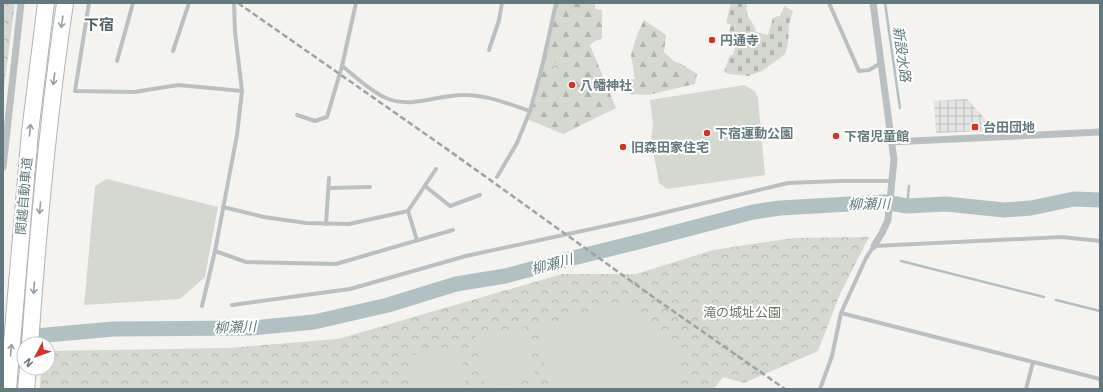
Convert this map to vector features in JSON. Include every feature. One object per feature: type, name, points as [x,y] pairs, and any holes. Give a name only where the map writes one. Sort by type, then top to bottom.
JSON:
[{"type":"highway","name":"関越自動車道","points":[[8,389],[30,132],[46,3]]},
{"type":"highway","name":"関越自動車道","points":[[31,336],[36,249],[48,132],[64,3]]},
{"type":"highway","points":[[26,389],[27,376]]},
{"type":"street","points":[[3,167],[21,3]]},
{"type":"street","points":[[89,3],[75,91],[134,92],[178,85],[242,91]]},
{"type":"street","points":[[117,61],[133,3]]},
{"type":"street","points":[[173,51],[189,3]]},
{"type":"street","points":[[202,306],[215,251],[237,135],[242,91],[235,32],[234,3]]},
{"type":"street","points":[[297,114],[314,121],[327,117],[342,66],[356,3]]},
{"type":"street","points":[[489,50],[499,20],[502,3]]},
{"type":"street","points":[[497,177],[517,143],[530,111],[543,63],[556,3]]},
{"type":"street","points":[[829,3],[859,71],[869,70],[881,63]]},
{"type":"street","points":[[822,388],[832,356],[841,313],[866,258],[882,233],[888,220],[894,160],[874,3]]},
{"type":"street","points":[[342,66],[387,99],[416,102],[462,95],[487,98],[530,111]]},
{"type":"street","points":[[891,142],[1100,132]]},
{"type":"street","points":[[223,207],[264,217],[306,223],[349,224],[408,211],[436,169]]},
{"type":"street","points":[[326,224],[329,178]]},
{"type":"street","points":[[232,305],[350,289],[466,256],[642,218],[788,183],[892,181]]},
{"type":"street","points":[[425,186],[450,206],[480,195]]},
{"type":"street","points":[[329,188],[370,187]]},
{"type":"street","points":[[408,211],[418,240]]},
{"type":"street","points":[[215,251],[246,262],[336,264],[453,230]]},
{"type":"street","points":[[874,246],[1062,237],[1100,241]]},
{"type":"street","points":[[841,313],[1100,379]]},
{"type":"street","points":[[1026,389],[1033,362]]},
{"type":"shaded area","points":[[967,99],[986,120],[986,131],[936,133],[934,101]]},
{"type":"green space","points":[[3,3],[15,3],[3,95]]},
{"type":"green space","points":[[556,3],[595,3],[595,9],[602,10],[602,39],[595,41],[590,45],[616,108],[563,134],[527,119]]},
{"type":"green space","points":[[731,3],[748,3],[748,16],[756,32],[768,35],[773,18],[781,15],[784,6],[793,11],[789,24],[788,43],[785,54],[762,71],[748,76],[724,72],[730,55],[733,55],[738,35],[729,32],[731,25],[726,23]]},
{"type":"green space","points":[[644,20],[666,35],[664,52],[675,62],[680,63],[697,74],[695,84],[648,95],[631,94],[630,80],[635,79],[631,55],[637,35]]},
{"type":"green space","points":[[552,62],[563,64],[560,80],[549,77]]},
{"type":"green space","name":"下宿運動公園","points":[[744,85],[755,91],[758,98],[765,175],[667,189],[659,183],[651,140],[653,125],[650,100]]},
{"type":"green space","points":[[107,179],[218,207],[205,277],[180,299],[84,305],[95,186]]},
{"type":"green space","name":"滝の城址公園","points":[[869,237],[840,294],[818,351],[744,383],[723,377],[714,389],[40,389],[41,376],[56,376],[56,351],[227,348],[338,339],[562,274],[636,274],[713,250],[793,238]]},
{"type":"green space","points":[[624,303],[679,349],[678,389],[549,389],[537,326]]},
{"type":"green space","points":[[526,327],[536,379],[485,388],[476,336]]},
{"type":"green space","points":[[459,346],[467,389],[413,389],[407,356]]},
{"type":"pier","points":[[42,327],[41,336],[16,336],[16,350],[3,351],[3,329]]},
{"type":"waterway","name":"新設水路","points":[[885,3],[900,108]]},
{"type":"waterway","points":[[907,206],[909,186]]},
{"type":"waterway","name":"柳瀬川","points":[[3,339],[113,329],[252,328],[314,322],[388,305],[456,284],[505,276],[753,212],[780,208],[885,202],[907,206],[946,204],[1004,210],[1031,208],[1074,199],[1100,200]]},
{"type":"waterway","points":[[901,261],[1044,297]]},
{"type":"waterway","points":[[1056,300],[1100,311]]},
{"type":"railway","points":[[238,3],[785,389]]},
{"type":"place","name":"円通寺","points":[[712,40]]},
{"type":"place","name":"八幡神社","points":[[572,85]]},
{"type":"place","name":"台田団地","points":[[975,127]]},
{"type":"place","name":"下宿運動公園","points":[[707,133]]},
{"type":"place","name":"下宿児童館","points":[[836,136]]},
{"type":"place","name":"旧森田家住宅","points":[[623,147]]},
{"type":"district","name":"下宿","points":[[99,24]]}]
